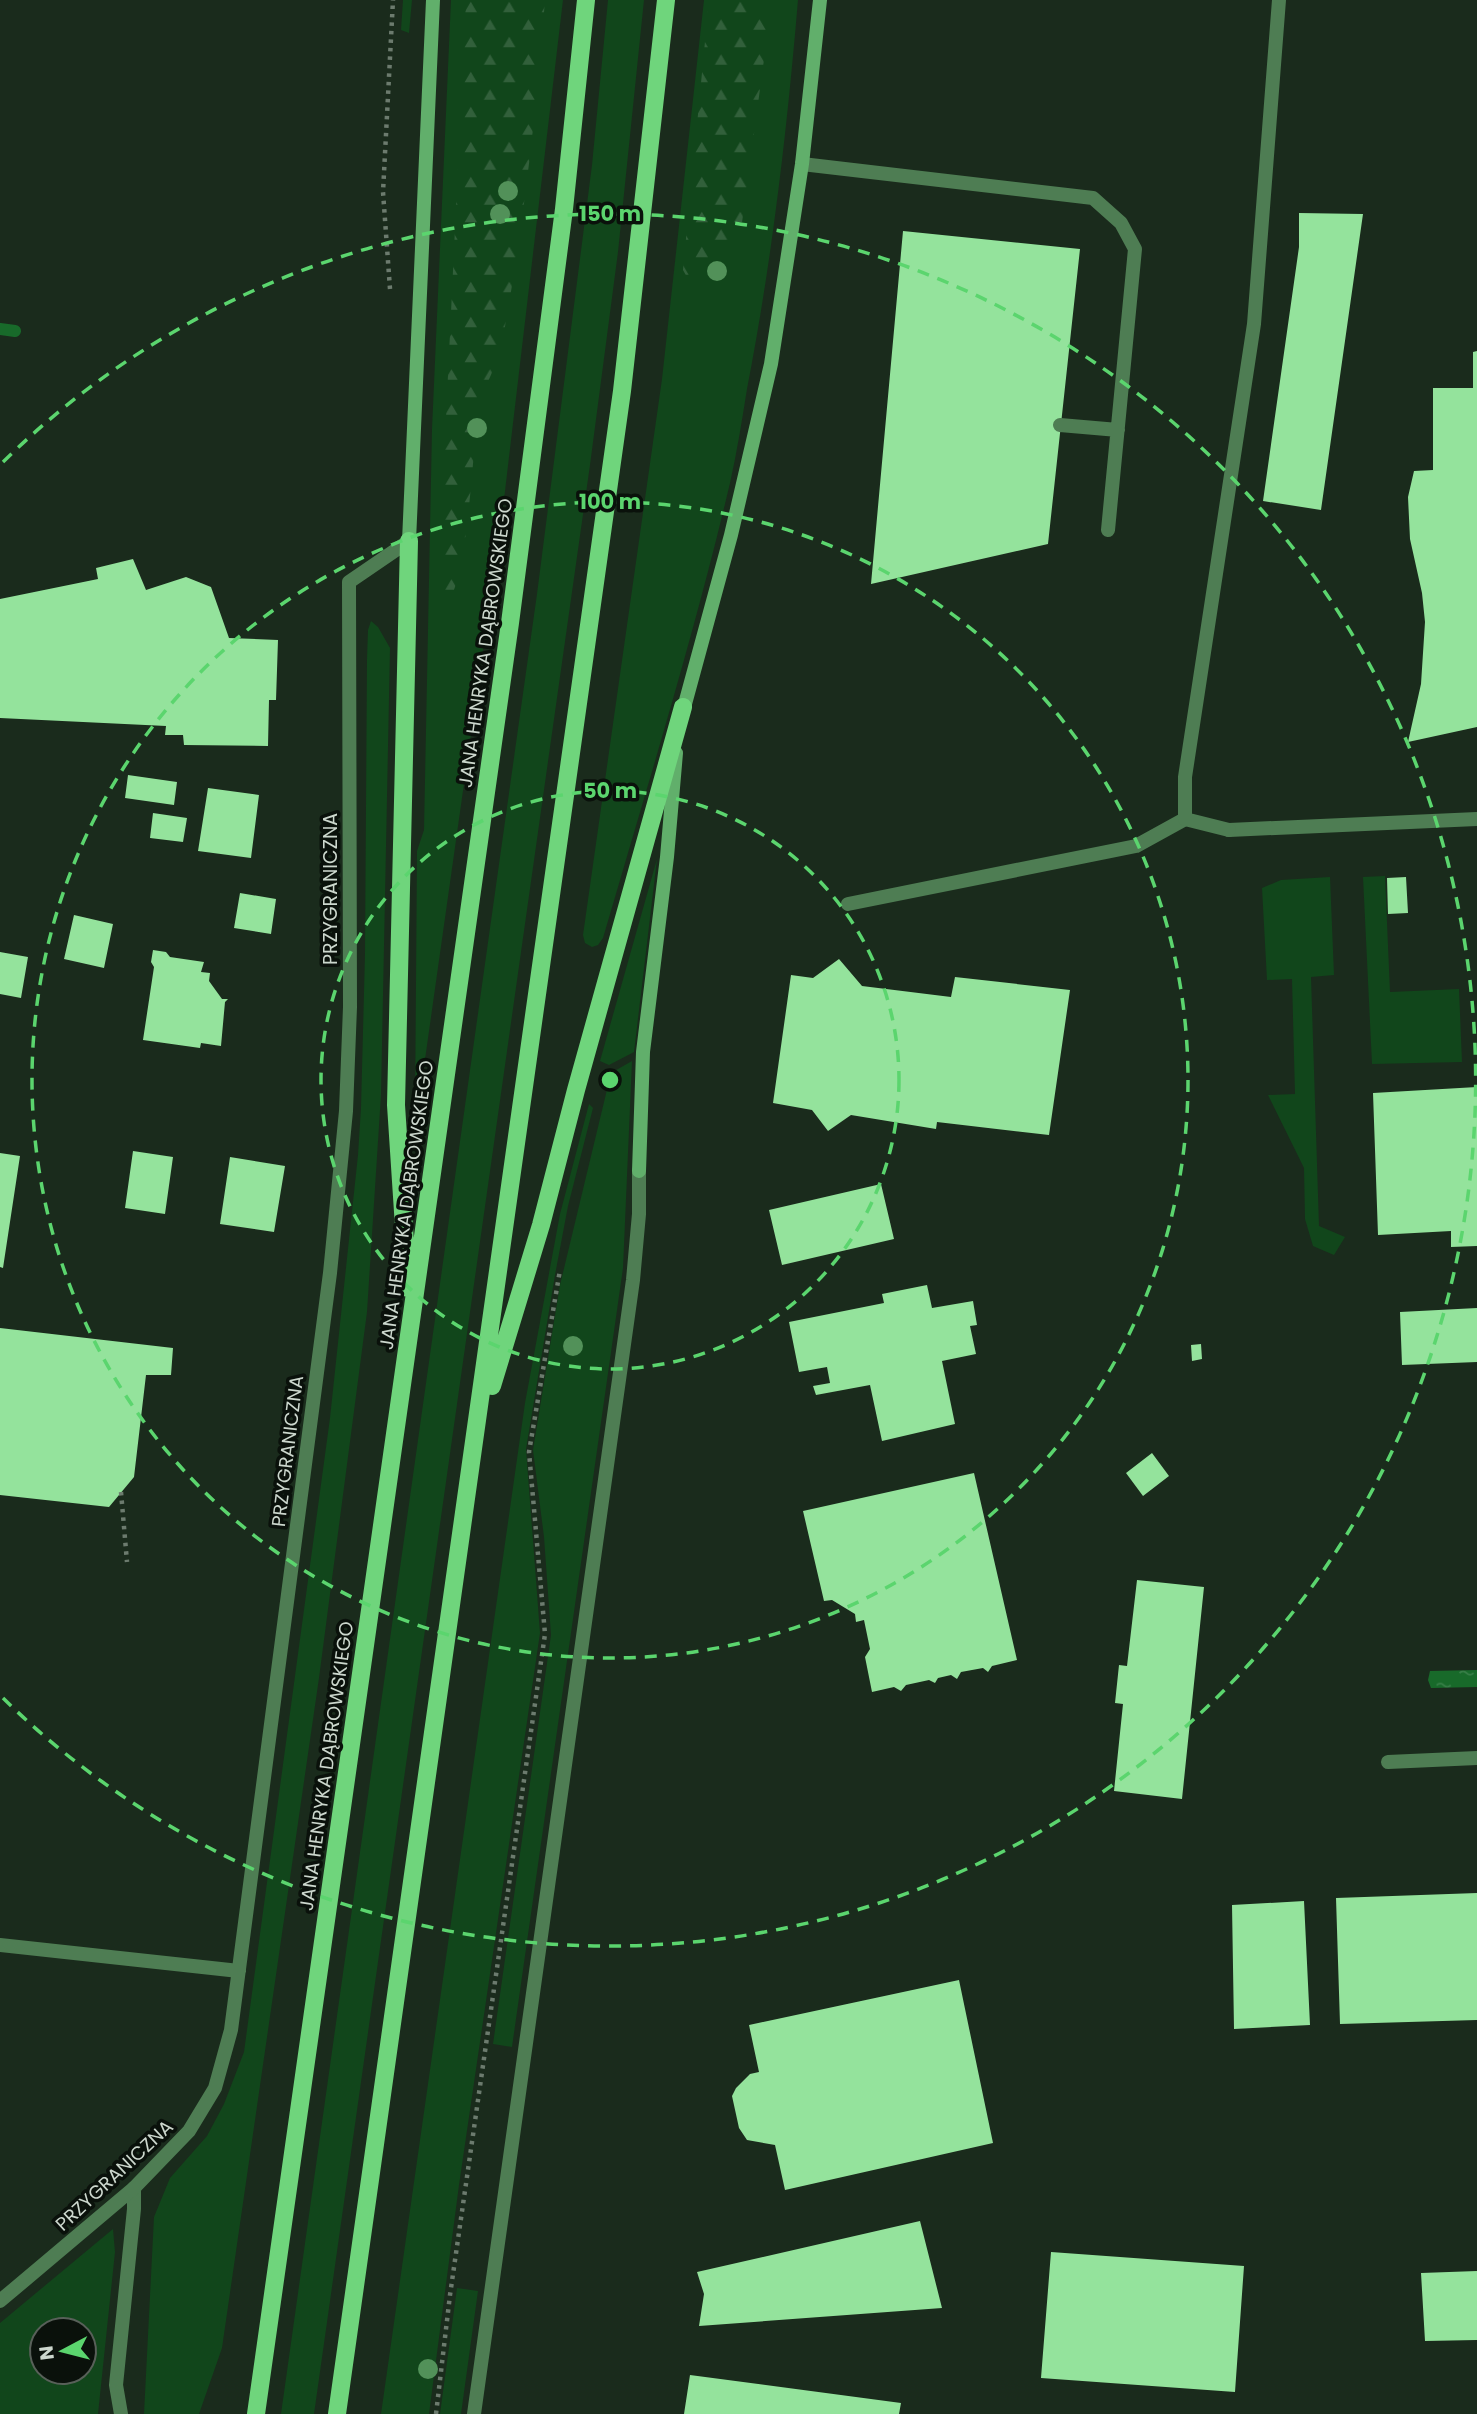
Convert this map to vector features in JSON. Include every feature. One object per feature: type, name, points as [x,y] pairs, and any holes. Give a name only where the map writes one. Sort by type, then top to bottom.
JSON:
[{"type":"main road","name":"JANA HENRYKA DĄBROWSKIEGO","points":[[255,2411],[545,361],[573,140],[586,0]]},
{"type":"main road","points":[[337,2414],[622,391],[666,0]]},
{"type":"main road","points":[[409,541],[396,1105],[411,1323]]},
{"type":"main road","points":[[475,1440],[541,1225],[683,707]]},
{"type":"street","points":[[409,541],[433,0]]},
{"type":"street","points":[[474,2414],[633,1280],[643,1052],[668,850],[677,743],[683,707],[732,535],[769,376],[802,164],[820,0]]},
{"type":"street","points":[[1185,819],[1185,777],[1254,324],[1279,0]]},
{"type":"street","points":[[802,164],[1093,198],[1121,223],[1135,248],[1108,530]]},
{"type":"street","points":[[1060,425],[1118,430]]},
{"type":"street","name":"PRZYGRANICZNA","points":[[0,2301],[134,2188],[189,2131],[215,2088],[231,2030],[330,1273],[346,1111],[350,984],[349,582],[409,541]]},
{"type":"street","points":[[848,904],[1136,846],[1185,819],[1229,830],[1477,819]]},
{"type":"street","points":[[1388,1762],[1477,1758]]},
{"type":"street","points":[[0,1945],[239,1971]]},
{"type":"street","points":[[121,2414],[116,2385],[134,2188]]},
{"type":"path","points":[[391,302],[383,192],[393,0]]},
{"type":"path","points":[[436,2414],[450,2295],[545,1634],[529,1452],[562,1261]]},
{"type":"path","points":[[121,1492],[127,1562]]},
{"type":"green space","points":[[403,0],[412,0],[409,33],[401,30]]},
{"type":"green space","points":[[451,0],[563,0],[503,508],[418,1109],[415,1113],[417,851],[424,830],[432,429]]},
{"type":"green space","points":[[466,0],[545,0],[528,172],[510,301],[500,351],[479,408],[464,544],[453,592],[445,606],[440,600],[442,500]]},
{"type":"green space","points":[[608,0],[644,0],[618,252],[590,465],[314,2414],[281,2414],[537,594],[592,165]]},
{"type":"green space","points":[[704,0],[798,0],[784,147],[764,292],[730,483],[686,654],[603,938],[598,945],[592,947],[585,943],[583,935],[662,379]]},
{"type":"green space","points":[[709,0],[772,0],[741,230],[726,269],[694,281],[688,279],[683,270]]},
{"type":"green space","points":[[371,621],[378,627],[390,648],[381,1095],[367,1312],[319,1678],[222,2348],[199,2414],[144,2414],[154,2217],[170,2178],[207,2136],[224,2104],[244,2052],[330,1418],[361,1108],[367,659]]},
{"type":"green space","points":[[657,859],[634,1052],[609,1065],[600,1061]]},
{"type":"green space","points":[[1385,876],[1390,992],[1459,989],[1462,1062],[1372,1064],[1363,877]]},
{"type":"green space","points":[[1330,877],[1334,975],[1311,977],[1319,1226],[1345,1237],[1334,1255],[1313,1246],[1305,1219],[1304,1168],[1268,1095],[1295,1094],[1292,979],[1267,980],[1262,888],[1281,880]]},
{"type":"green space","points":[[632,1061],[623,1268],[512,2047],[493,2044],[551,1635],[544,1537],[533,1450],[560,1285],[611,1073]]},
{"type":"green space","points":[[589,1104],[593,1108],[568,1206],[526,1449],[540,1633],[459,2185],[429,2414],[381,2414],[525,1403],[560,1214]]},
{"type":"green space","points":[[113,2229],[115,2252],[98,2414],[0,2414],[0,2323]]},
{"type":"green space","points":[[457,2288],[478,2291],[461,2414],[440,2414]]},
{"type":"water","points":[[1477,1670],[1477,1687],[1431,1688],[1428,1680],[1430,1671]]},
{"type":"building","points":[[1299,213],[1363,214],[1321,510],[1263,501],[1299,247]]},
{"type":"building","points":[[903,231],[1080,249],[1048,544],[871,584]]},
{"type":"building","points":[[1477,351],[1477,727],[1408,742],[1421,684],[1425,622],[1422,593],[1410,539],[1408,497],[1414,471],[1433,470],[1433,388],[1473,388],[1473,352]]},
{"type":"building","points":[[133,559],[146,590],[186,577],[211,587],[229,638],[278,640],[276,700],[269,700],[268,746],[184,745],[183,735],[165,735],[166,726],[0,718],[0,599],[98,579],[96,568]]},
{"type":"building","points":[[128,775],[177,782],[174,805],[125,798]]},
{"type":"building","points":[[208,788],[259,795],[251,858],[198,851]]},
{"type":"building","points":[[153,813],[187,818],[183,842],[150,838]]},
{"type":"building","points":[[1406,877],[1408,913],[1388,914],[1387,878]]},
{"type":"building","points":[[240,893],[276,899],[271,934],[234,928]]},
{"type":"building","points":[[74,915],[113,924],[104,968],[64,959]]},
{"type":"building","points":[[153,950],[166,952],[170,957],[204,962],[201,972],[210,973],[209,981],[222,999],[228,999],[225,1002],[221,1046],[201,1043],[200,1048],[143,1040],[154,967],[151,962]]},
{"type":"building","points":[[0,952],[28,957],[21,998],[0,994]]},
{"type":"building","points":[[839,959],[862,986],[951,997],[955,977],[1070,990],[1049,1135],[937,1122],[936,1129],[851,1115],[828,1131],[812,1110],[773,1103],[791,975],[813,978]]},
{"type":"building","points":[[1477,1087],[1477,1246],[1451,1247],[1451,1231],[1378,1235],[1373,1093]]},
{"type":"building","points":[[133,1151],[173,1157],[165,1214],[125,1208]]},
{"type":"building","points":[[0,1153],[20,1156],[3,1268],[0,1267]]},
{"type":"building","points":[[230,1157],[285,1166],[274,1232],[220,1224]]},
{"type":"building","points":[[881,1184],[894,1239],[782,1265],[769,1210]]},
{"type":"building","points":[[927,1285],[932,1308],[973,1301],[977,1325],[970,1326],[976,1354],[942,1361],[955,1424],[882,1441],[870,1385],[816,1395],[813,1386],[830,1383],[827,1367],[799,1372],[789,1322],[884,1303],[882,1294]]},
{"type":"building","points":[[1477,1308],[1477,1362],[1402,1365],[1400,1312]]},
{"type":"building","points":[[0,1328],[173,1348],[171,1375],[146,1375],[134,1477],[109,1507],[0,1495]]},
{"type":"building","points":[[1201,1344],[1202,1359],[1192,1361],[1191,1345]]},
{"type":"building","points":[[1152,1453],[1169,1476],[1143,1496],[1126,1473]]},
{"type":"building","points":[[974,1473],[1017,1660],[992,1666],[988,1672],[983,1668],[961,1672],[957,1679],[951,1675],[938,1678],[935,1683],[929,1680],[906,1685],[901,1691],[894,1687],[872,1692],[865,1657],[870,1649],[864,1620],[856,1622],[855,1614],[832,1600],[824,1601],[803,1511]]},
{"type":"building","points":[[1137,1580],[1204,1587],[1182,1799],[1114,1791],[1123,1704],[1115,1703],[1119,1665],[1127,1666]]},
{"type":"building","points":[[1477,1893],[1477,2020],[1340,2024],[1336,1898]]},
{"type":"building","points":[[1304,1901],[1310,2025],[1234,2029],[1232,1905]]},
{"type":"building","points":[[959,1980],[993,2143],[785,2190],[775,2145],[747,2140],[739,2128],[732,2096],[750,2074],[759,2072],[749,2025]]},
{"type":"building","points":[[920,2221],[942,2308],[699,2326],[704,2294],[697,2272]]},
{"type":"building","points":[[1051,2252],[1244,2266],[1235,2392],[1041,2378]]},
{"type":"building","points":[[1477,2271],[1477,2340],[1425,2341],[1421,2273]]},
{"type":"building","points":[[690,2375],[901,2403],[899,2414],[684,2414]]},
{"type":"waterway","points":[[0,329],[15,331]]}]
